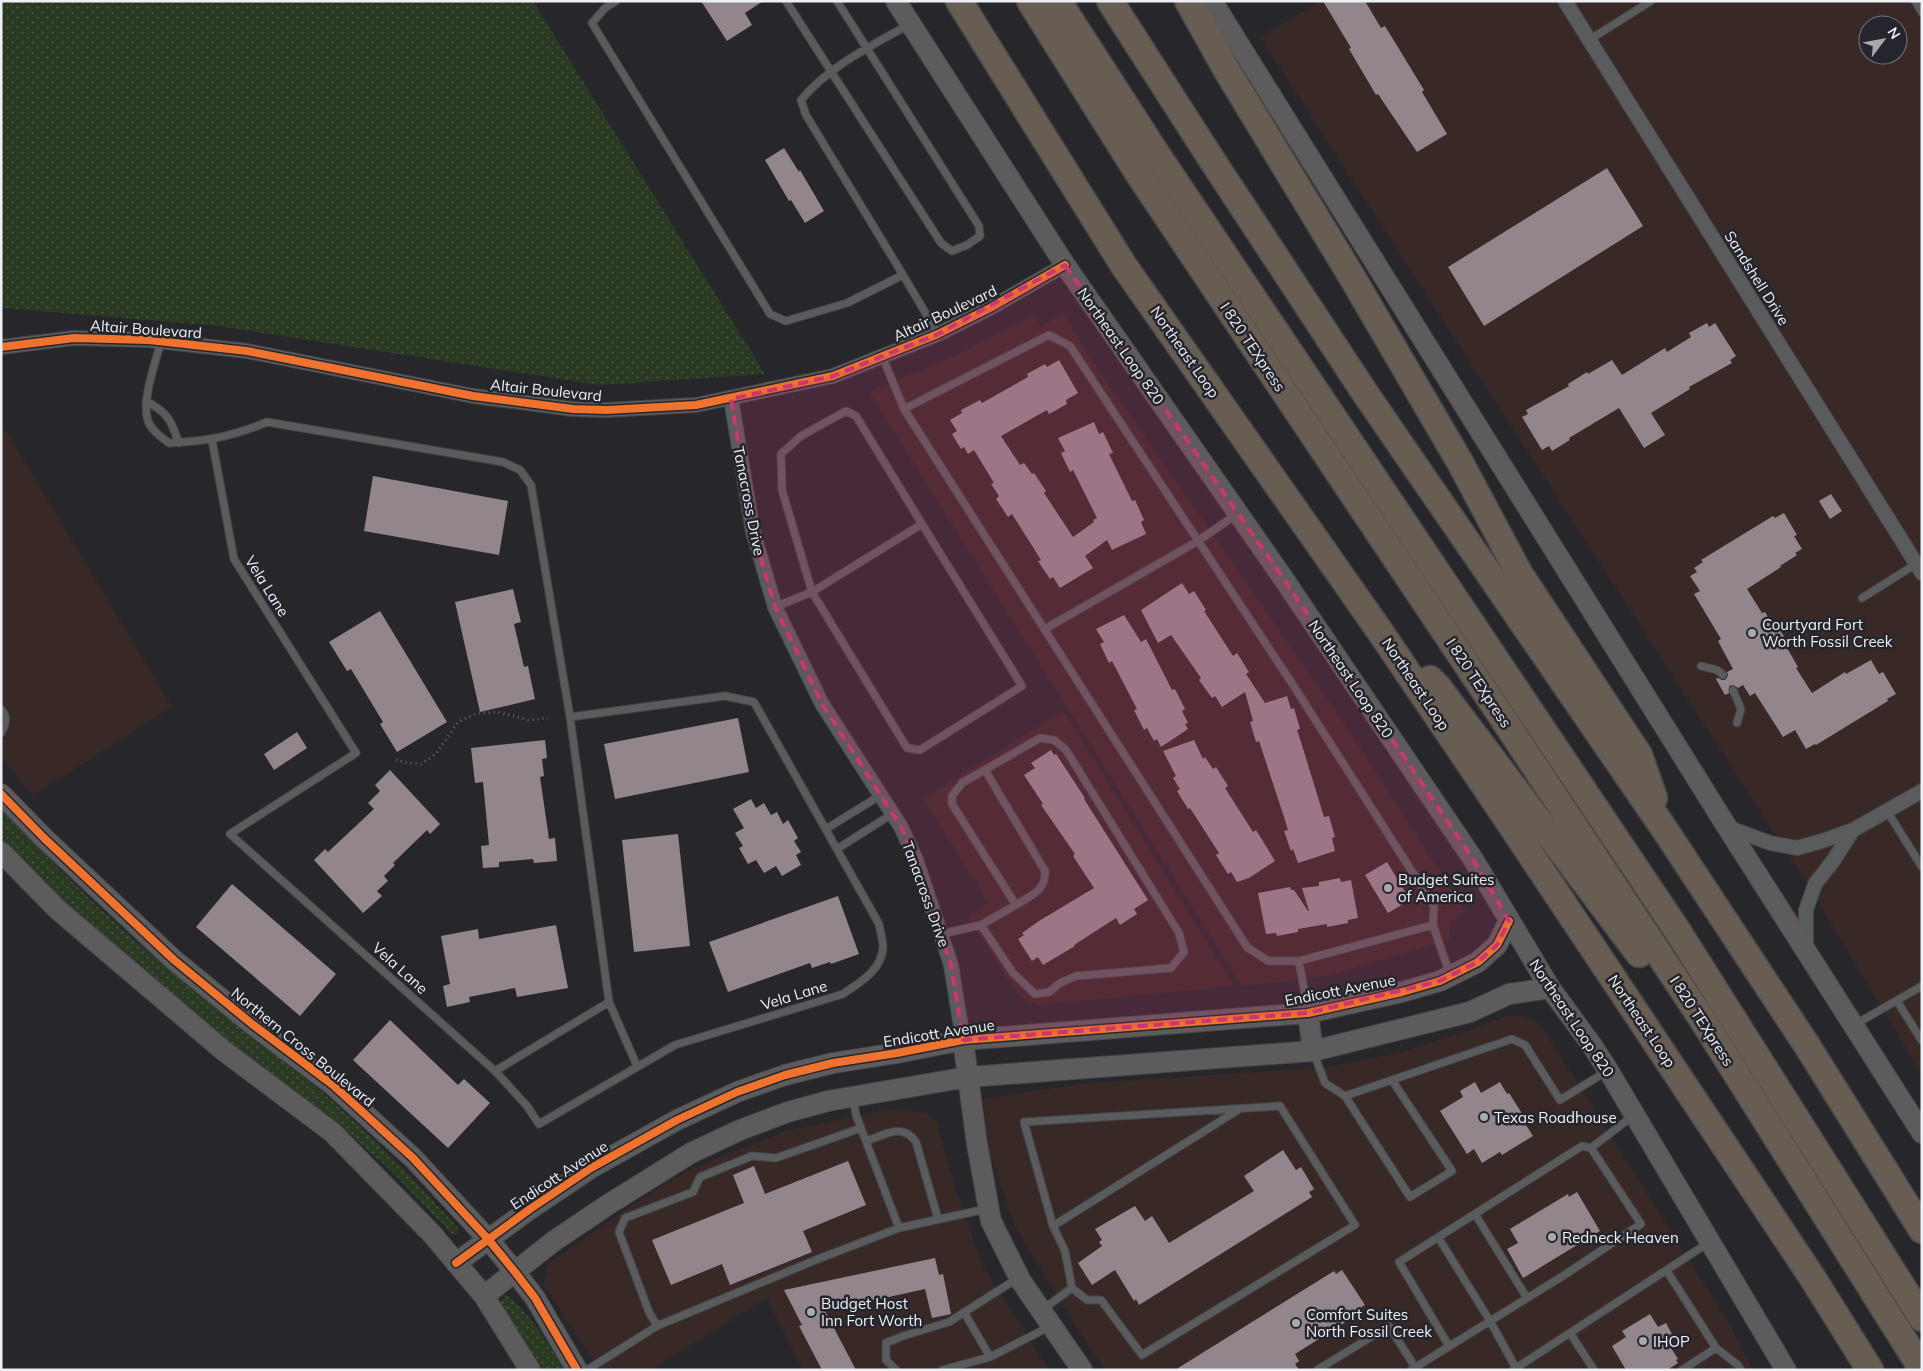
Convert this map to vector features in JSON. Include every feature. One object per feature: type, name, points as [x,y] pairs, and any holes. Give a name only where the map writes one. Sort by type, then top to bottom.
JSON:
[{"type":"highway","name":"Northeast Loop","points":[[959,1],[1124,266],[1379,630],[1812,1277],[1870,1370]]},
{"type":"highway","name":"I 820 TEXpress","points":[[1030,1],[1148,189],[1505,721],[1704,1022],[1922,1369]]},
{"type":"highway","name":"I 820 TEXpress","points":[[1058,1],[1158,156],[1677,930],[1922,1318]]},
{"type":"highway","points":[[1110,1],[1210,158],[1365,393],[1665,830],[1808,1047],[1922,1230]]},
{"type":"highway","points":[[1188,1],[1226,69],[1352,277],[1446,438],[1519,573],[1639,755],[1665,830]]},
{"type":"highway","points":[[1379,630],[1438,687],[1652,971],[1704,1022]]},
{"type":"street","name":"Northeast Loop 820","points":[[896,1],[1065,265],[1238,514],[1473,859],[1550,988],[1608,1070],[1786,1370]]},
{"type":"street","points":[[1212,1],[1727,827],[1922,1134]]},
{"type":"street","name":"Sandshell Drive","points":[[1565,1],[1919,568]]},
{"type":"street","name":"Altair Boulevard","points":[[1,347],[74,338],[161,341],[247,351],[473,396],[572,409],[607,410],[696,406],[833,376],[938,334],[990,308],[1065,265]]},
{"type":"street","name":"Tanacross Drive","points":[[731,399],[753,532],[775,607],[822,704],[901,827],[916,860],[941,934],[950,965],[977,1144],[992,1220],[1019,1277],[1082,1370]]},
{"type":"street","points":[[1727,827],[1770,843],[1797,848],[1853,830],[1922,791]]},
{"type":"street","name":"Northern Cross Boulevard","points":[[1,794],[45,839],[174,960],[252,1024],[333,1085],[413,1158],[488,1239],[515,1272],[535,1298],[577,1370]]},
{"type":"street","points":[[1806,951],[1806,910],[1814,884],[1833,861],[1853,830]]},
{"type":"street","points":[[1,852],[57,909],[224,1051],[332,1132],[432,1234],[484,1296],[530,1370]]},
{"type":"street","name":"Endicott Avenue","points":[[456,1263],[591,1168],[676,1120],[737,1092],[785,1076],[833,1063],[962,1040],[1308,1013],[1402,992],[1440,980],[1478,962],[1496,945],[1509,921]]},
{"type":"street","points":[[484,1296],[554,1241],[691,1153],[740,1130],[788,1112],[828,1101],[968,1077],[1313,1051],[1470,1012],[1509,994],[1550,988]]},
{"type":"street","points":[[1308,1013],[1313,1051]]},
{"type":"lane","points":[[616,1],[605,8],[592,23],[770,314],[786,321],[847,303],[903,275]]},
{"type":"lane","points":[[786,1],[941,244],[952,251],[967,245],[980,236],[979,226],[837,1]]},
{"type":"lane","points":[[1589,40],[1651,1]]},
{"type":"lane","points":[[1915,1],[1922,12]]},
{"type":"lane","points":[[910,24],[867,49],[813,85],[801,100],[806,115],[938,334]]},
{"type":"lane","points":[[904,409],[1049,335],[1070,346],[1293,685],[1434,906],[1433,925],[1450,975]]},
{"type":"lane","points":[[161,341],[146,401],[148,421],[157,435],[169,443],[212,440],[244,432],[267,422],[503,462],[520,470],[531,485],[570,717],[609,1002],[637,1066]]},
{"type":"lane","points":[[882,356],[904,409],[1247,947],[1268,961],[1299,961],[1433,925]]},
{"type":"lane","points":[[146,401],[167,414],[173,424],[179,443]]},
{"type":"lane","points":[[846,411],[856,416],[922,524],[1022,686],[920,750],[907,748],[812,592],[782,490],[781,454],[801,436],[846,411]]},
{"type":"lane","name":"Vela Lane","points":[[212,440],[234,559],[356,753],[230,834],[495,1071],[539,1124],[675,1045],[843,994],[866,978],[878,964],[883,947],[879,924],[754,702],[725,696],[570,717]]},
{"type":"lane","points":[[1045,629],[1198,541],[1238,514]]},
{"type":"lane","points":[[775,607],[812,592],[922,524]]},
{"type":"lane","points":[[1862,598],[1919,568]]},
{"type":"lane","points":[[1701,666],[1717,670],[1723,674]]},
{"type":"lane","points":[[1733,690],[1741,709],[1737,723]]},
{"type":"lane","points":[[1,709],[6,714],[6,721],[1,733]]},
{"type":"lane","points":[[982,925],[1013,973],[1035,994],[1049,992],[1060,983],[1076,976],[1171,968],[1184,952],[1179,933],[1066,750],[1054,740],[1040,738],[962,784],[952,796],[952,804],[1016,905]]},
{"type":"lane","points":[[941,934],[982,925],[1038,892],[1045,881],[1045,871],[986,770]]},
{"type":"lane","points":[[826,829],[880,795]]},
{"type":"lane","points":[[1887,811],[1921,865]]},
{"type":"lane","points":[[837,849],[892,814]]},
{"type":"lane","points":[[1299,961],[1308,1013]]},
{"type":"lane","points":[[1854,1026],[1922,986]]},
{"type":"lane","points":[[1896,1001],[1922,1041]]},
{"type":"lane","points":[[495,1071],[609,1002]]},
{"type":"lane","points":[[1346,1096],[1512,1040],[1526,1045],[1560,1100],[1608,1070]]},
{"type":"lane","points":[[1313,1051],[1325,1083],[1346,1096],[1410,1197],[1452,1172],[1392,1080]]},
{"type":"lane","points":[[853,1097],[856,1115],[899,1228]]},
{"type":"lane","points":[[1280,1106],[1355,1225],[1142,1355],[1101,1300],[1087,1300],[1072,1288],[1065,1251],[1053,1226],[1024,1122],[1280,1106]]},
{"type":"lane","points":[[1053,1226],[1240,1108]]},
{"type":"lane","points":[[1591,1148],[1634,1115]]},
{"type":"lane","points":[[657,1326],[618,1232],[625,1218],[693,1192],[700,1178],[752,1156],[776,1158],[861,1128]]},
{"type":"lane","points":[[866,1141],[900,1130],[910,1133],[916,1142],[938,1219]]},
{"type":"lane","points":[[1317,1370],[1390,1326],[1413,1368],[1490,1321],[1527,1298],[1641,1224],[1591,1148],[1582,1146],[1399,1262],[1449,1346]]},
{"type":"lane","points":[[587,1370],[657,1326],[818,1259],[899,1228],[989,1208]]},
{"type":"lane","points":[[1475,1214],[1527,1298]]},
{"type":"lane","points":[[1438,1237],[1490,1321],[1515,1369],[1711,1241]]},
{"type":"lane","points":[[1667,1270],[1716,1348],[1738,1365],[1741,1370]]},
{"type":"lane","points":[[896,1370],[886,1360],[886,1343],[949,1322],[1019,1277]]},
{"type":"lane","points":[[942,1370],[990,1357],[1046,1318],[1072,1288]]},
{"type":"lane","points":[[964,1312],[990,1357]]},
{"type":"lane","points":[[1570,1332],[1594,1370]]},
{"type":"lane","points":[[1682,1370],[1716,1348]]},
{"type":"path","points":[[396,760],[408,764],[421,764],[436,754],[458,722],[477,713],[498,712],[528,720],[548,718]]},
{"type":"highlighted area","points":[[1065,265],[1281,575],[1473,859],[1509,921],[1497,945],[1478,962],[1440,981],[1308,1013],[963,1040],[951,965],[916,860],[901,827],[822,704],[775,607],[753,532],[731,399],[833,376],[938,334]]},
{"type":"shaded area","points":[[1321,1],[1922,1],[1922,1075],[1815,896],[1260,37]]},
{"type":"shaded area","points":[[1063,313],[1095,365],[1352,735],[1464,910],[1450,923],[1449,940],[1327,976],[1242,986],[869,392],[952,357],[1034,315],[1041,327]]},
{"type":"shaded area","points":[[1,422],[172,707],[33,795],[1,758]]},
{"type":"shaded area","points":[[1064,711],[1234,986],[1039,1005],[1025,1001],[1014,990],[968,916],[988,903],[923,798]]},
{"type":"shaded area","points":[[1508,1016],[1524,1016],[1540,1024],[1730,1325],[1753,1370],[1105,1370],[1014,1225],[989,1150],[983,1099],[1082,1084],[1330,1067],[1403,1052]]},
{"type":"shaded area","points":[[888,1109],[927,1113],[937,1121],[950,1172],[982,1265],[1049,1370],[803,1370],[767,1298],[651,1370],[600,1370],[543,1284],[549,1263],[640,1200],[689,1170],[786,1131]]},
{"type":"green space","points":[[1,1],[533,1],[765,374],[599,385],[219,326],[1,309]]},
{"type":"green space","points":[[1,810],[122,929],[169,970],[292,1067],[353,1120],[441,1209],[458,1228],[457,1234],[452,1234],[391,1171],[350,1134],[324,1120],[111,946],[1,842]]},
{"type":"green space","points":[[505,1295],[512,1299],[529,1317],[546,1340],[564,1370],[541,1370],[504,1315],[501,1301]]},
{"type":"building","points":[[701,1],[763,1],[745,13],[752,25],[727,41]]},
{"type":"building","points":[[1323,1],[1365,1],[1381,28],[1385,26],[1424,90],[1422,92],[1447,134],[1417,152],[1378,94],[1376,95]]},
{"type":"building","points":[[784,148],[799,172],[800,170],[824,211],[805,223],[791,200],[789,201],[765,160]]},
{"type":"building","points":[[1607,168],[1643,226],[1484,326],[1448,267]]},
{"type":"building","points":[[1707,323],[1709,327],[1715,323],[1736,356],[1730,360],[1732,363],[1689,387],[1690,389],[1651,413],[1665,435],[1644,448],[1619,408],[1569,438],[1570,440],[1552,451],[1549,446],[1542,450],[1522,417],[1528,414],[1526,410],[1569,386],[1568,384],[1587,372],[1588,374],[1612,360],[1622,375],[1665,348],[1667,352],[1691,337],[1689,333]]},
{"type":"building","points":[[1059,360],[1078,393],[1066,400],[1067,404],[1049,414],[1047,410],[1001,436],[1020,465],[1024,463],[1032,474],[1034,473],[1046,491],[1044,493],[1073,537],[1097,518],[1073,470],[1070,472],[1061,453],[1065,451],[1058,438],[1094,422],[1099,434],[1103,432],[1113,453],[1109,454],[1132,501],[1135,500],[1144,520],[1141,522],[1146,534],[1112,550],[1107,540],[1085,556],[1093,568],[1060,588],[1053,577],[1050,579],[1038,561],[1041,560],[1012,514],[1008,517],[996,499],[999,496],[991,484],[994,483],[974,450],[968,454],[964,447],[961,449],[952,434],[957,431],[950,420],[962,413],[961,410],[980,400],[982,403],[1028,377],[1027,374],[1045,364],[1047,367]]},
{"type":"building","points":[[373,476],[508,501],[499,555],[364,531]]},
{"type":"building","points":[[1831,494],[1842,511],[1830,519],[1819,501]]},
{"type":"building","name":"Courtyard Fort Worth Fossil Creek","points":[[1784,513],[1797,535],[1794,536],[1802,549],[1795,553],[1797,555],[1781,567],[1747,589],[1762,613],[1765,612],[1775,629],[1778,627],[1790,646],[1787,648],[1798,667],[1796,668],[1812,693],[1845,672],[1846,674],[1871,660],[1879,674],[1883,672],[1896,694],[1887,699],[1888,701],[1816,745],[1806,749],[1795,730],[1783,737],[1755,693],[1750,696],[1743,685],[1738,688],[1733,685],[1729,686],[1729,693],[1725,695],[1716,679],[1725,680],[1728,676],[1727,672],[1733,669],[1718,641],[1721,639],[1694,594],[1700,591],[1690,576],[1697,572],[1694,568],[1703,562],[1701,560],[1773,516],[1775,518]]},
{"type":"building","points":[[1182,583],[1189,594],[1194,591],[1206,610],[1204,611],[1233,656],[1237,653],[1249,672],[1246,674],[1265,703],[1287,696],[1291,709],[1294,708],[1300,729],[1297,730],[1324,817],[1329,816],[1335,837],[1332,838],[1335,851],[1298,863],[1293,849],[1291,851],[1284,831],[1288,830],[1259,741],[1256,742],[1250,722],[1253,721],[1245,692],[1222,707],[1215,696],[1212,698],[1199,680],[1201,678],[1171,635],[1158,643],[1141,610]]},
{"type":"building","points":[[513,589],[521,622],[514,624],[524,667],[528,666],[535,699],[480,712],[455,602]]},
{"type":"building","points":[[380,611],[447,722],[397,752],[380,724],[383,722],[351,669],[347,671],[329,642]]},
{"type":"building","points":[[1124,615],[1141,642],[1146,639],[1172,690],[1175,689],[1185,709],[1182,711],[1188,723],[1185,724],[1188,729],[1161,747],[1157,739],[1154,741],[1147,728],[1144,730],[1134,710],[1137,709],[1112,661],[1109,663],[1100,644],[1104,642],[1096,629]]},
{"type":"building","points":[[738,718],[749,772],[615,799],[604,744]]},
{"type":"building","points":[[297,732],[307,748],[274,770],[264,754]]},
{"type":"building","points":[[545,740],[547,758],[542,759],[544,776],[540,777],[549,839],[555,838],[557,861],[534,863],[533,859],[499,862],[499,867],[483,868],[481,846],[489,845],[483,782],[475,783],[471,748]]},
{"type":"building","points":[[1194,740],[1203,759],[1205,757],[1213,769],[1216,767],[1228,786],[1225,788],[1253,832],[1256,830],[1275,861],[1249,878],[1237,882],[1231,872],[1228,874],[1216,855],[1219,853],[1177,791],[1180,789],[1173,778],[1176,776],[1163,751]]},
{"type":"building","points":[[1051,750],[1054,755],[1056,754],[1085,798],[1148,900],[1134,909],[1137,914],[1120,925],[1116,918],[1043,965],[1038,957],[1032,961],[1018,939],[1024,935],[1022,933],[1039,921],[1094,888],[1073,856],[1075,854],[1041,805],[1043,804],[1024,775],[1035,768],[1031,763]]},
{"type":"building","points":[[390,770],[440,824],[430,834],[427,830],[393,863],[395,865],[384,876],[388,881],[377,891],[382,896],[363,913],[314,860],[325,849],[328,852],[374,809],[368,803],[380,791],[375,785]]},
{"type":"building","points":[[751,799],[756,808],[764,803],[771,815],[777,812],[783,824],[788,820],[798,838],[794,841],[801,852],[796,855],[801,865],[782,876],[776,866],[764,873],[756,860],[748,864],[739,848],[743,846],[735,833],[744,828],[733,809]]},
{"type":"building","points":[[678,834],[690,946],[634,952],[622,840]]},
{"type":"building","name":"Budget Suites of America","points":[[1387,862],[1410,900],[1388,913],[1365,875]]},
{"type":"building","points":[[1340,878],[1341,882],[1351,880],[1358,918],[1348,920],[1348,923],[1327,927],[1327,924],[1298,929],[1298,932],[1277,936],[1276,933],[1266,934],[1258,893],[1290,887],[1309,911],[1302,888],[1319,886],[1319,882]]},
{"type":"building","points":[[232,884],[336,974],[300,1016],[196,927]]},
{"type":"building","points":[[838,896],[859,954],[831,964],[830,962],[812,968],[810,963],[728,992],[709,942]]},
{"type":"building","points":[[556,925],[568,988],[517,997],[515,988],[469,997],[470,1002],[447,1007],[443,986],[450,984],[441,936],[478,929],[479,939]]},
{"type":"building","points":[[390,1020],[458,1085],[464,1079],[490,1103],[448,1148],[353,1060]]},
{"type":"building","name":"Texas Roadhouse","points":[[1475,1082],[1481,1093],[1500,1082],[1528,1123],[1526,1125],[1533,1136],[1502,1155],[1500,1152],[1482,1163],[1474,1149],[1467,1154],[1440,1111],[1463,1097],[1460,1091]]},
{"type":"building","points":[[1283,1150],[1296,1170],[1301,1167],[1314,1189],[1309,1192],[1312,1197],[1139,1305],[1136,1299],[1134,1301],[1115,1270],[1092,1285],[1078,1263],[1102,1246],[1099,1242],[1102,1240],[1095,1229],[1135,1206],[1145,1221],[1152,1216],[1169,1243],[1254,1191],[1244,1176]]},
{"type":"building","points":[[848,1161],[866,1205],[803,1231],[812,1252],[730,1285],[722,1264],[671,1285],[652,1240],[744,1203],[733,1175],[754,1166],[765,1194]]},
{"type":"building","name":"Redneck Heaven","points":[[1577,1192],[1600,1231],[1523,1278],[1507,1249],[1518,1243],[1510,1229],[1568,1194],[1569,1197]]},
{"type":"building","name":"Budget Host Inn Fort Worth","points":[[935,1258],[939,1275],[943,1274],[951,1314],[932,1318],[925,1289],[825,1311],[856,1370],[822,1370],[799,1326],[802,1325],[784,1290]]},
{"type":"building","name":"Comfort Suites North Fossil Creek","points":[[1342,1270],[1365,1305],[1357,1310],[1360,1313],[1295,1354],[1299,1361],[1295,1364],[1299,1370],[1175,1370],[1334,1271],[1336,1274]]},
{"type":"building","name":"IHOP","points":[[1650,1314],[1658,1327],[1666,1323],[1673,1336],[1666,1340],[1678,1359],[1676,1360],[1678,1363],[1667,1370],[1626,1370],[1612,1346],[1626,1337],[1622,1331]]},
{"type":"cycle path","points":[[1,347],[74,338],[149,340],[247,351],[473,396],[573,409],[607,410],[696,405],[833,376],[938,334],[990,308],[1065,265]]},
{"type":"cycle path","points":[[1,794],[45,839],[174,960],[252,1024],[333,1085],[413,1158],[488,1239],[515,1272],[535,1298],[577,1370]]},
{"type":"cycle path","points":[[456,1263],[530,1209],[591,1168],[677,1120],[737,1092],[785,1075],[833,1063],[963,1040],[1308,1013],[1402,992],[1440,981],[1478,962],[1497,945],[1509,921]]},
{"type":"place","name":"Courtyard Fort Worth Fossil Creek","points":[[1752,633]]},
{"type":"place","name":"Budget Suites of America","points":[[1388,888]]},
{"type":"place","name":"Texas Roadhouse","points":[[1484,1117]]},
{"type":"place","name":"Redneck Heaven","points":[[1552,1237]]},
{"type":"place","name":"Budget Host Inn Fort Worth","points":[[811,1312]]},
{"type":"place","name":"Comfort Suites North Fossil Creek","points":[[1296,1323]]},
{"type":"place","name":"IHOP","points":[[1643,1341]]}]
